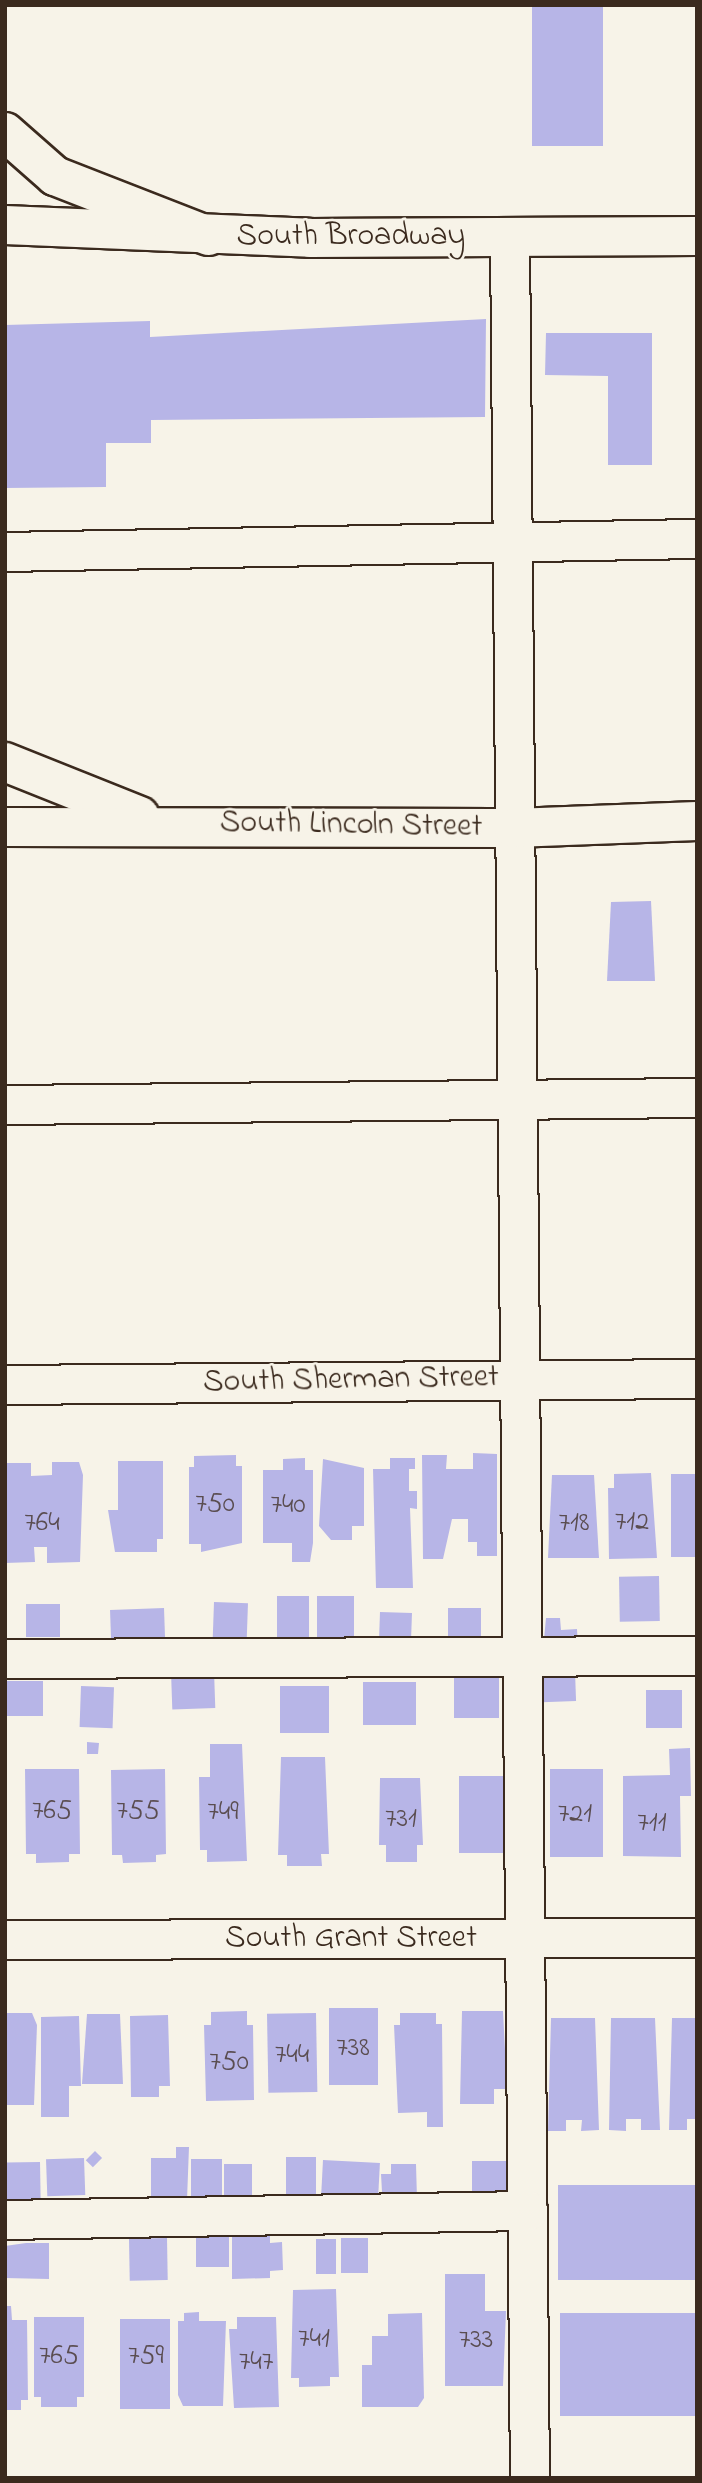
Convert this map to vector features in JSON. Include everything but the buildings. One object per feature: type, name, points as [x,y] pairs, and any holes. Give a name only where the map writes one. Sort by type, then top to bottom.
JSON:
[{"type":"main road","points":[[5,132],[55,176],[209,236]]},
{"type":"main road","name":"South Broadway","points":[[5,225],[209,236],[697,236]]},
{"type":"main road","points":[[510,238],[520,1655],[530,2478]]},
{"type":"main road","points":[[5,552],[697,539]]},
{"type":"main road","points":[[5,762],[165,824]]},
{"type":"main road","name":"South Lincoln Street","points":[[5,827],[165,824],[514,828],[697,821]]},
{"type":"main road","points":[[5,1105],[697,1098]]},
{"type":"main road","name":"South Sherman Street","points":[[5,1385],[697,1379]]},
{"type":"main road","points":[[5,1659],[697,1656]]},
{"type":"main road","name":"South Grant Street","points":[[5,1940],[697,1938]]},
{"type":"main road","points":[[5,2220],[528,2211]]}]
